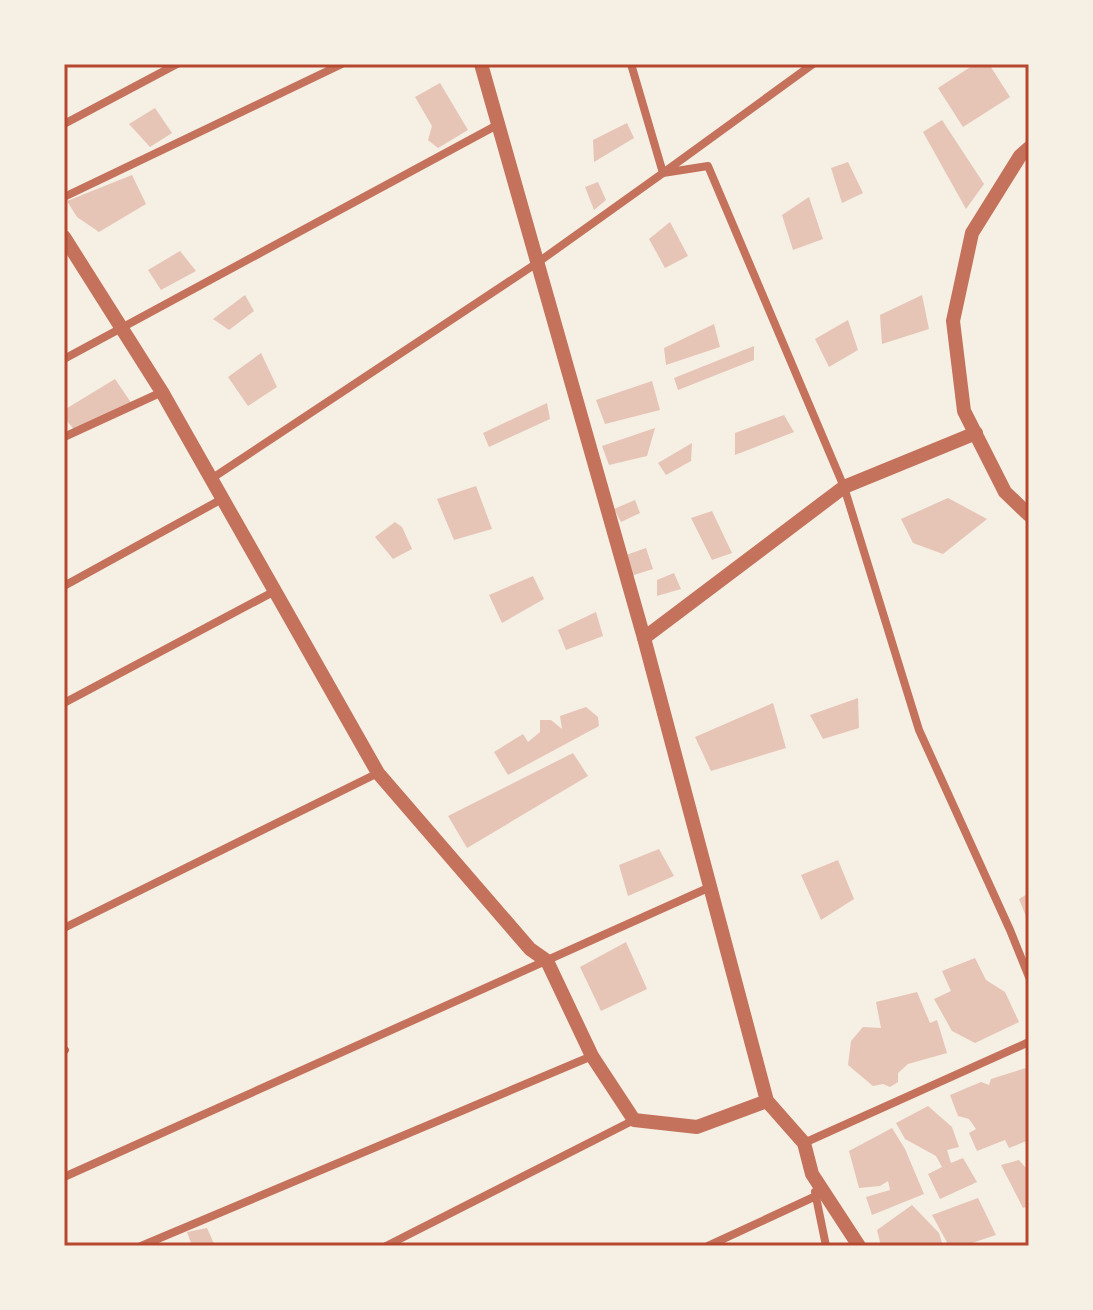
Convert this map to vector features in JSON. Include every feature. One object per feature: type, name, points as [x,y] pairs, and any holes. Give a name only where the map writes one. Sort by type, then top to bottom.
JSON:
[{"type":"street","points":[[64,124],[177,64]]},
{"type":"street","points":[[64,197],[342,64]]},
{"type":"street","points":[[481,64],[644,638],[767,1101],[804,1143],[826,1246]]},
{"type":"street","points":[[631,64],[663,173]]},
{"type":"street","points":[[211,479],[537,263],[811,65]]},
{"type":"street","points":[[64,359],[499,124]]},
{"type":"street","points":[[1029,148],[1020,156],[972,233],[953,321],[964,411],[1005,492],[1029,515]]},
{"type":"street","points":[[663,173],[708,166],[844,487],[919,730],[1029,977]]},
{"type":"street","points":[[64,237],[162,392],[378,773],[530,949],[547,961],[592,1056],[634,1120]]},
{"type":"street","points":[[64,437],[162,392]]},
{"type":"street","points":[[644,638],[844,487],[976,433]]},
{"type":"street","points":[[64,586],[222,499]]},
{"type":"street","points":[[64,703],[275,591]]},
{"type":"street","points":[[64,928],[378,773]]},
{"type":"street","points":[[64,1177],[708,888]]},
{"type":"street","points":[[804,1143],[1029,1042]]},
{"type":"street","points":[[141,1246],[592,1056]]},
{"type":"street","points":[[386,1246],[634,1120],[697,1127],[767,1101]]},
{"type":"street","points":[[812,1174],[859,1246]]},
{"type":"street","points":[[708,1246],[816,1196]]},
{"type":"building","points":[[975,64],[989,64],[1010,97],[963,127],[938,88]]},
{"type":"building","points":[[440,83],[468,130],[438,148],[428,140],[432,126],[415,97]]},
{"type":"building","points":[[155,108],[172,133],[150,147],[129,124]]},
{"type":"building","points":[[942,120],[984,184],[966,209],[923,132]]},
{"type":"building","points":[[627,123],[634,138],[594,162],[593,140]]},
{"type":"building","points":[[848,162],[863,193],[842,203],[831,168]]},
{"type":"building","points":[[132,175],[146,204],[99,232],[77,217],[67,201]]},
{"type":"building","points":[[598,182],[606,200],[594,210],[585,187]]},
{"type":"building","points":[[809,197],[823,239],[793,250],[782,215]]},
{"type":"building","points":[[670,222],[688,256],[665,268],[649,239]]},
{"type":"building","points":[[180,251],[196,271],[161,290],[148,270]]},
{"type":"building","points":[[245,295],[254,311],[229,330],[213,319]]},
{"type":"building","points":[[922,295],[929,329],[882,344],[880,315]]},
{"type":"building","points":[[848,320],[858,350],[829,367],[815,339]]},
{"type":"building","points":[[714,324],[720,347],[666,365],[664,348]]},
{"type":"building","points":[[754,346],[754,360],[678,390],[674,378]]},
{"type":"building","points":[[261,353],[277,387],[248,406],[228,377]]},
{"type":"building","points":[[115,379],[132,404],[75,431],[64,417],[64,410]]},
{"type":"building","points":[[652,381],[660,410],[605,424],[596,400]]},
{"type":"building","points":[[547,403],[550,419],[489,447],[483,433]]},
{"type":"building","points":[[784,415],[794,432],[735,455],[735,433]]},
{"type":"building","points":[[655,428],[647,456],[609,465],[602,446]]},
{"type":"building","points":[[692,443],[691,461],[666,475],[658,463]]},
{"type":"building","points":[[476,486],[492,529],[454,540],[437,499]]},
{"type":"building","points":[[948,498],[987,519],[943,554],[913,543],[901,519]]},
{"type":"building","points":[[635,500],[640,513],[621,522],[614,509]]},
{"type":"building","points":[[712,511],[732,553],[712,560],[691,518]]},
{"type":"building","points":[[395,522],[402,527],[412,549],[393,559],[375,537]]},
{"type":"building","points":[[646,548],[653,569],[631,576],[626,555]]},
{"type":"building","points":[[674,573],[681,589],[657,596],[657,580]]},
{"type":"building","points":[[533,576],[544,599],[502,623],[489,595]]},
{"type":"building","points":[[596,612],[603,636],[566,650],[558,630]]},
{"type":"building","points":[[858,698],[859,728],[823,739],[810,715]]},
{"type":"building","points":[[773,703],[786,748],[711,771],[695,737]]},
{"type":"building","points":[[586,707],[598,717],[599,726],[508,775],[494,752],[523,734],[528,742],[540,732],[540,720],[551,720],[562,729],[560,716]]},
{"type":"building","points":[[573,753],[588,776],[467,848],[448,816]]},
{"type":"building","points":[[659,849],[674,876],[628,896],[619,865]]},
{"type":"building","points":[[838,860],[854,899],[821,920],[801,875]]},
{"type":"building","points":[[1029,893],[1029,924],[1019,899]]},
{"type":"building","points":[[626,942],[647,989],[601,1011],[580,967]]},
{"type":"building","points":[[975,958],[986,980],[1005,992],[1019,1022],[975,1043],[952,1031],[934,999],[951,991],[942,971]]},
{"type":"building","points":[[917,992],[930,1023],[937,1020],[947,1053],[908,1064],[898,1073],[898,1082],[890,1087],[883,1084],[873,1086],[848,1065],[851,1041],[863,1027],[881,1028],[876,1002]]},
{"type":"building","points":[[1029,1067],[1029,1140],[1009,1148],[1005,1140],[977,1151],[969,1133],[976,1129],[969,1119],[958,1116],[950,1095],[981,1082],[989,1085],[991,1079]]},
{"type":"building","points":[[928,1106],[952,1127],[959,1147],[947,1150],[951,1163],[963,1158],[977,1182],[940,1199],[928,1174],[942,1167],[936,1156],[905,1139],[896,1123]]},
{"type":"building","points":[[892,1128],[905,1149],[924,1194],[872,1215],[866,1197],[890,1190],[888,1181],[880,1186],[859,1188],[849,1151]]},
{"type":"building","points":[[1019,1160],[1025,1167],[1029,1165],[1029,1206],[1023,1208],[1001,1165]]},
{"type":"building","points":[[978,1198],[996,1235],[963,1246],[949,1246],[932,1215]]},
{"type":"building","points":[[912,1205],[939,1233],[943,1246],[881,1246],[877,1230]]},
{"type":"building","points":[[207,1228],[215,1246],[192,1246],[187,1232]]}]
